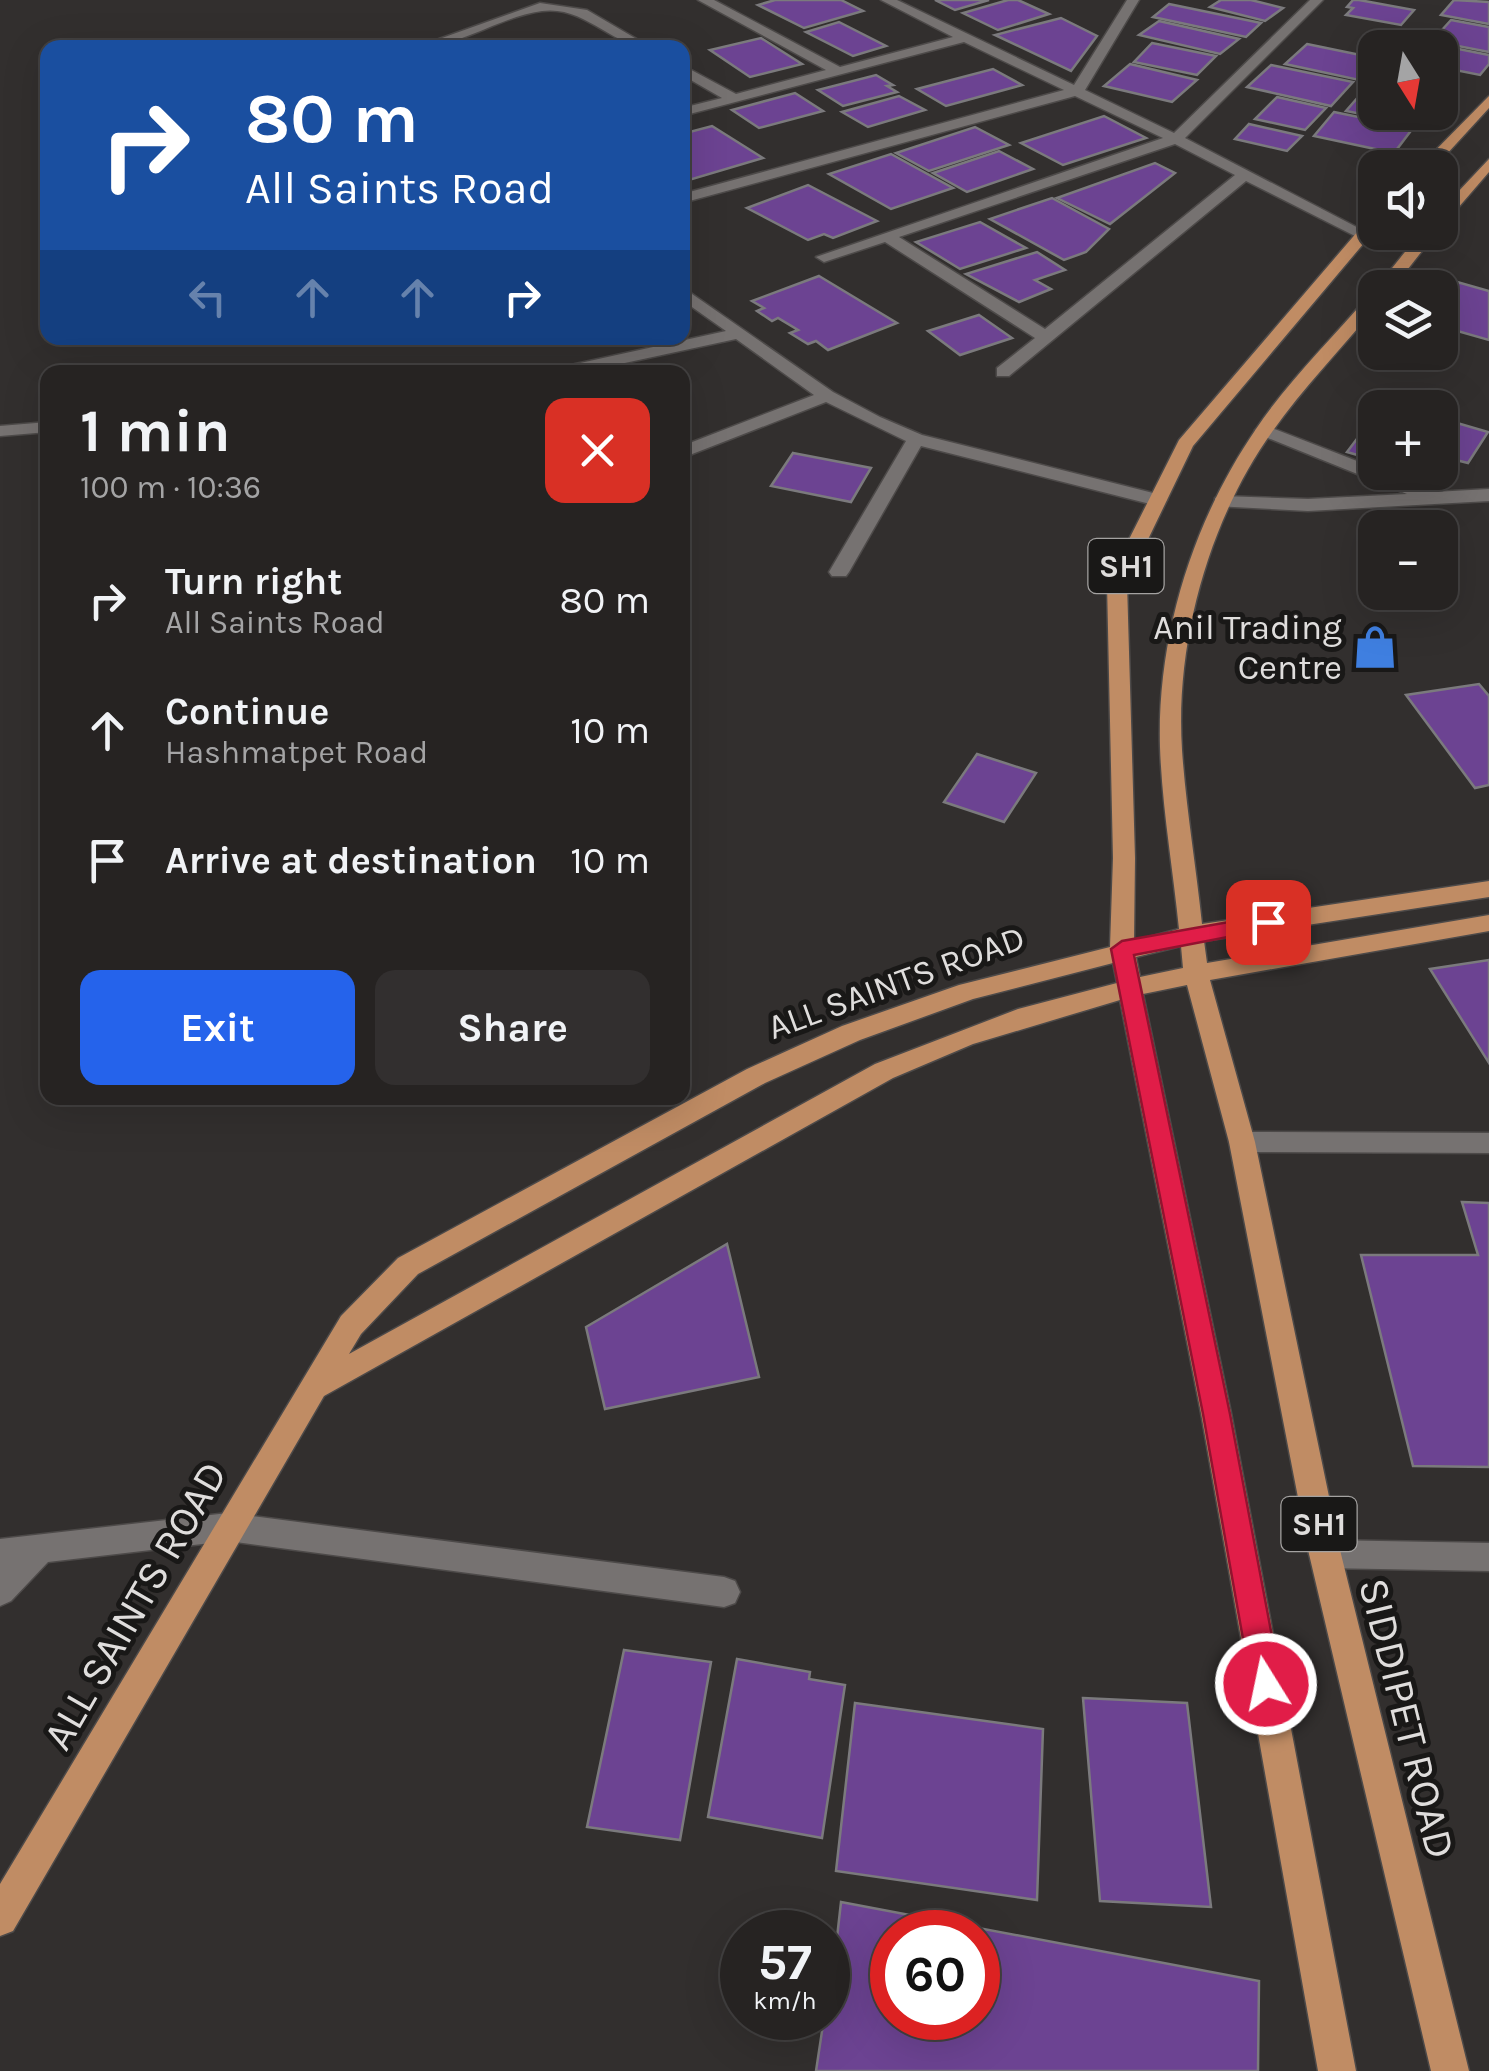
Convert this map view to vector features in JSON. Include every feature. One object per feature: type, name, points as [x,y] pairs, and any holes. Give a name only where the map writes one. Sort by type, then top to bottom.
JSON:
[{"type":"main road","points":[[1442,150],[1489,100]]},
{"type":"main road","points":[[1458,202],[1483,178],[1489,163]]},
{"type":"main road","name":"SH1","points":[[1337,2071],[1216,1414],[1122,949],[1124,858],[1117,584],[1185,444],[1358,239]]},
{"type":"main road","points":[[1399,270],[1415,250]]},
{"type":"main road","name":"SH1","points":[[1196,975],[1171,747],[1174,681],[1190,585],[1222,502],[1264,430],[1358,318]]},
{"type":"main road","name":"ALL SAINTS ROAD","points":[[0,1918],[312,1388],[351,1326],[408,1266],[739,1086],[851,1034],[968,992],[1122,949],[1194,934],[1489,888]]},
{"type":"main road","points":[[312,1388],[452,1315],[856,1086],[959,1038],[1029,1014],[1196,975],[1489,924]]},
{"type":"main road","name":"SIDDIPET ROAD","points":[[1196,975],[1242,1142],[1325,1554],[1450,2071]]},
{"type":"street","points":[[704,0],[838,71]]},
{"type":"street","points":[[887,0],[1176,139],[1243,176],[1358,223]]},
{"type":"street","points":[[690,197],[1077,91],[1133,0]]},
{"type":"street","points":[[824,257],[1176,139],[1318,0]]},
{"type":"street","points":[[443,40],[540,7],[558,6],[579,8],[633,40]]},
{"type":"street","points":[[690,110],[962,38]]},
{"type":"street","points":[[690,74],[734,99]]},
{"type":"street","points":[[1003,372],[1243,176]]},
{"type":"street","points":[[888,236],[1044,336]]},
{"type":"street","points":[[690,298],[827,396],[916,439],[1158,500]]},
{"type":"street","points":[[690,344],[739,333]]},
{"type":"street","points":[[594,365],[685,345]]},
{"type":"street","points":[[690,449],[827,396]]},
{"type":"street","points":[[0,431],[40,427]]},
{"type":"street","points":[[1264,430],[1436,499]]},
{"type":"street","points":[[839,572],[916,439]]},
{"type":"street","points":[[1222,502],[1308,505],[1489,495]]},
{"type":"street","points":[[1242,1142],[1489,1143]]},
{"type":"street","points":[[0,1553],[228,1527],[724,1592]]},
{"type":"street","points":[[0,1590],[40,1549]]},
{"type":"street","points":[[1325,1554],[1489,1557]]},
{"type":"building","points":[[775,0],[841,0],[863,11],[804,28],[758,5]]},
{"type":"building","points":[[935,0],[989,0],[955,10]]},
{"type":"building","points":[[1018,0],[1049,14],[998,30],[963,13]]},
{"type":"building","points":[[1221,0],[1251,0],[1283,8],[1265,21],[1210,7]]},
{"type":"building","points":[[1353,0],[1414,10],[1401,25],[1346,15],[1353,8],[1347,7]]},
{"type":"building","points":[[1454,0],[1489,2],[1489,24],[1441,15]]},
{"type":"building","points":[[1169,4],[1261,23],[1246,37],[1153,17]]},
{"type":"building","points":[[1061,18],[1097,36],[1071,71],[995,35]]},
{"type":"building","points":[[1451,20],[1489,27],[1489,52],[1458,46],[1458,30],[1442,30]]},
{"type":"building","points":[[1159,21],[1239,39],[1220,54],[1139,35]]},
{"type":"building","points":[[839,22],[886,46],[853,56],[806,32]]},
{"type":"building","points":[[761,38],[802,64],[750,77],[710,50]]},
{"type":"building","points":[[1152,43],[1216,56],[1197,75],[1134,62]]},
{"type":"building","points":[[1307,44],[1358,54],[1358,80],[1285,64]]},
{"type":"building","points":[[1458,49],[1489,55],[1489,64],[1480,75],[1458,71]]},
{"type":"building","points":[[1130,64],[1197,80],[1172,102],[1104,86]]},
{"type":"building","points":[[1271,65],[1353,82],[1331,106],[1247,87]]},
{"type":"building","points":[[993,69],[1022,85],[946,106],[917,89]]},
{"type":"building","points":[[876,75],[897,92],[843,106],[818,90]]},
{"type":"building","points":[[795,93],[823,111],[759,128],[732,110]]},
{"type":"building","points":[[899,96],[925,110],[868,127],[842,112]]},
{"type":"building","points":[[1277,97],[1326,108],[1305,130],[1255,119]]},
{"type":"building","points":[[1358,97],[1358,113],[1346,111]]},
{"type":"building","points":[[1334,112],[1358,117],[1358,130],[1411,130],[1396,150],[1314,136]]},
{"type":"building","points":[[1104,116],[1146,138],[1063,165],[1021,143]]},
{"type":"building","points":[[1249,124],[1302,136],[1287,151],[1235,139]]},
{"type":"building","points":[[712,126],[763,158],[690,180],[690,132]]},
{"type":"building","points":[[975,127],[1009,145],[929,171],[896,153]]},
{"type":"building","points":[[999,151],[1033,169],[967,192],[933,173]]},
{"type":"building","points":[[891,154],[953,188],[891,209],[829,174]]},
{"type":"building","points":[[1155,163],[1175,173],[1110,224],[1057,198]]},
{"type":"building","points":[[808,185],[877,221],[833,238],[824,234],[808,240],[747,208]]},
{"type":"building","points":[[1052,198],[1109,229],[1086,252],[1064,260],[990,219]]},
{"type":"building","points":[[980,222],[1026,248],[960,269],[916,242]]},
{"type":"building","points":[[1037,252],[1065,270],[1035,280],[1051,289],[1019,302],[966,274]]},
{"type":"building","points":[[819,276],[897,323],[828,350],[816,341],[808,344],[790,333],[798,330],[778,318],[772,321],[757,311],[764,308],[752,301]]},
{"type":"building","points":[[1458,282],[1489,291],[1489,340],[1458,331]]},
{"type":"building","points":[[979,315],[1012,338],[960,355],[928,331]]},
{"type":"building","points":[[1458,423],[1488,432],[1468,463],[1458,460]]},
{"type":"building","points":[[1358,437],[1358,455],[1347,452]]},
{"type":"building","points":[[793,453],[871,468],[851,502],[771,486]]},
{"type":"building","points":[[1479,684],[1489,696],[1489,785],[1475,788],[1406,695]]},
{"type":"building","points":[[977,754],[1036,773],[1004,822],[944,802]]},
{"type":"building","points":[[1489,960],[1489,1063],[1430,969]]},
{"type":"building","points":[[1462,1202],[1489,1203],[1489,1467],[1413,1466],[1361,1255],[1478,1255]]},
{"type":"building","points":[[727,1244],[759,1377],[605,1409],[586,1327]]},
{"type":"building","points":[[624,1650],[711,1662],[680,1840],[587,1827]]},
{"type":"building","points":[[737,1659],[810,1672],[809,1679],[845,1685],[822,1838],[708,1817]]},
{"type":"building","points":[[1083,1698],[1187,1703],[1211,1907],[1100,1901]]},
{"type":"building","points":[[855,1703],[1043,1729],[1037,1900],[836,1871]]},
{"type":"building","points":[[841,1902],[883,1910],[870,1910],[870,2040],[1000,2040],[1000,1932],[1259,1981],[1258,2071],[816,2071],[821,2040],[850,2040],[850,1910],[840,1910]]},
{"type":"place","name":"Anil Trading Centre","points":[[1375,647]]},
{"type":"route","points":[[1266,1684],[1122,949],[1268,922]]}]
